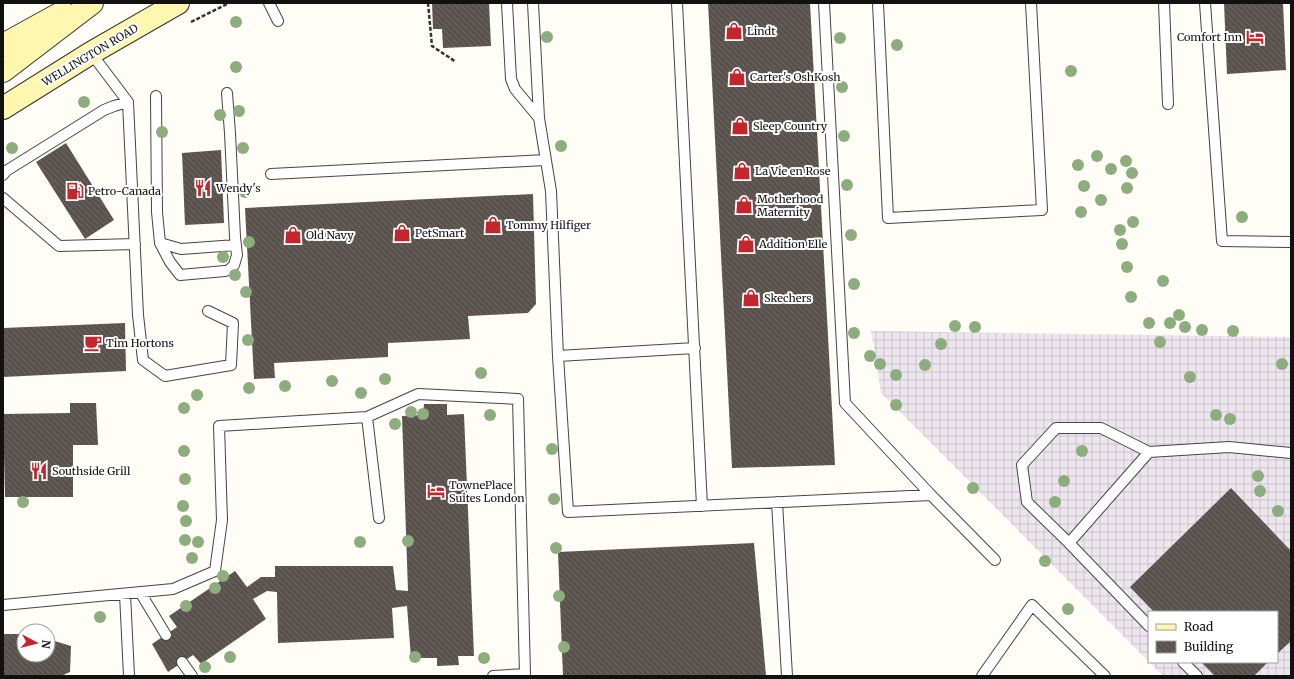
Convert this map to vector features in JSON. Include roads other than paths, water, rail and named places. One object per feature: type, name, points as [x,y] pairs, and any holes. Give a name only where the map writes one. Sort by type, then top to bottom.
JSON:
[{"type":"main road","points":[[3,45],[48,19],[80,3]]},
{"type":"main road","points":[[3,71],[92,3]]},
{"type":"main road","name":"WELLINGTON ROAD","points":[[3,108],[91,53],[178,3]]},
{"type":"lane","points":[[269,3],[278,21]]},
{"type":"lane","points":[[507,3],[510,67],[513,85],[539,118]]},
{"type":"lane","points":[[533,3],[539,118],[551,191],[558,356],[568,512],[931,495]]},
{"type":"lane","points":[[677,3],[702,506]]},
{"type":"lane","points":[[824,3],[845,403],[931,495],[995,560]]},
{"type":"lane","points":[[878,3],[888,218],[1042,210],[1031,3]]},
{"type":"lane","points":[[1164,3],[1168,104]]},
{"type":"lane","points":[[1205,3],[1222,241],[1291,242]]},
{"type":"lane","points":[[91,53],[128,102],[138,315],[143,360],[165,376],[231,365],[233,323],[208,311]]},
{"type":"lane","points":[[156,96],[157,212],[160,243],[170,262],[180,275],[229,270],[234,265],[236,260],[237,255],[234,237],[227,93]]},
{"type":"lane","points":[[3,175],[6,171],[104,110],[128,102]]},
{"type":"lane","points":[[271,174],[545,160]]},
{"type":"lane","points":[[3,198],[59,246],[135,244]]},
{"type":"lane","points":[[160,243],[180,249],[236,246]]},
{"type":"lane","points":[[558,356],[695,348]]},
{"type":"lane","points":[[3,605],[173,589],[215,571],[222,520],[220,426],[367,417],[418,394],[518,399],[525,674],[492,676]]},
{"type":"lane","points":[[367,417],[379,518]]},
{"type":"lane","points":[[1148,625],[1027,502],[1022,465],[1056,428],[1101,428],[1149,452],[1229,447],[1291,454]]},
{"type":"lane","points":[[1069,543],[1149,452]]},
{"type":"lane","points":[[777,502],[787,676]]},
{"type":"lane","points":[[140,592],[166,635]]},
{"type":"lane","points":[[125,594],[129,676]]},
{"type":"lane","points":[[982,676],[1032,605],[1105,676]]},
{"type":"lane","points":[[182,662],[192,676]]},
{"type":"lane","points":[[1184,663],[1197,676]]},
{"type":"place","name":"Lindt","points":[[734,31]]},
{"type":"place","name":"Comfort Inn","points":[[1255,37]]},
{"type":"place","name":"Carter's OshKosh","points":[[737,77]]},
{"type":"place","name":"Sleep Country","points":[[740,126]]},
{"type":"place","name":"La Vie en Rose","points":[[742,171]]},
{"type":"place","name":"Wendy's","points":[[203,188]]},
{"type":"place","name":"Petro-Canada","points":[[75,191]]},
{"type":"place","name":"Motherhood Maternity","points":[[744,205]]},
{"type":"place","name":"Tommy Hilfiger","points":[[493,225]]},
{"type":"place","name":"PetSmart","points":[[402,233]]},
{"type":"place","name":"Old Navy","points":[[293,235]]},
{"type":"place","name":"Addition Elle","points":[[746,244]]},
{"type":"place","name":"Skechers","points":[[751,298]]},
{"type":"place","name":"Tim Hortons","points":[[93,343]]},
{"type":"place","name":"Southside Grill","points":[[39,471]]},
{"type":"place","name":"TownePlace Suites London","points":[[436,491]]}]
